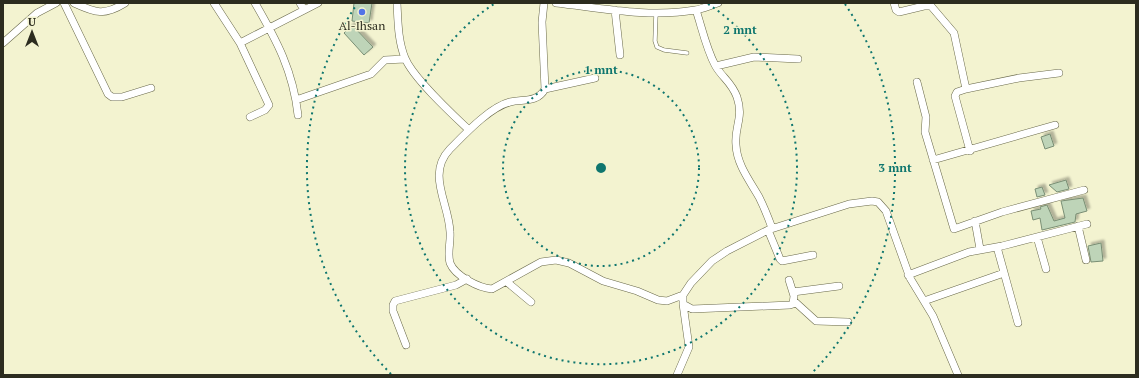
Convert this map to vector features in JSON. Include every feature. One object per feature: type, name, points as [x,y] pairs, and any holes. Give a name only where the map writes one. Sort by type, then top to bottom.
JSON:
[{"type":"street","points":[[3,43],[37,13],[56,3]]},
{"type":"street","points":[[64,3],[108,94],[112,97],[122,97],[151,88]]},
{"type":"street","points":[[74,3],[89,10],[105,12],[125,3]]},
{"type":"street","points":[[214,3],[240,43],[269,105],[265,110],[250,117]]},
{"type":"street","points":[[255,3],[270,28],[291,75],[298,115]]},
{"type":"street","points":[[300,3],[304,10]]},
{"type":"street","points":[[240,43],[318,3]]},
{"type":"street","points":[[397,3],[400,39],[405,59],[415,74],[469,130]]},
{"type":"street","points":[[544,3],[542,22],[545,89],[542,95],[533,100],[503,104],[469,130],[449,150],[439,167],[438,178],[449,217],[450,262],[454,269],[466,279],[484,288],[492,289],[541,262],[556,260],[569,263],[595,278],[658,300],[667,301],[683,295],[712,261],[727,251],[770,229],[849,204],[865,201],[878,202],[886,211],[908,274],[933,316],[958,375]]},
{"type":"street","points":[[556,3],[615,10],[656,12],[696,10],[718,3]]},
{"type":"street","points":[[894,3],[896,10],[899,12],[924,6],[931,6],[950,26],[957,41],[966,89]]},
{"type":"street","points":[[615,10],[620,55]]},
{"type":"street","points":[[696,10],[716,66],[730,83],[737,98],[740,108],[740,122],[735,144],[737,152],[742,169],[765,208],[780,259],[782,261],[813,255]]},
{"type":"street","points":[[716,66],[754,57],[798,59]]},
{"type":"street","points":[[296,100],[371,74],[385,60],[405,59]]},
{"type":"street","points":[[970,150],[955,96],[957,92],[1019,78],[1060,73]]},
{"type":"street","points":[[545,89],[595,78]]},
{"type":"street","points":[[918,82],[926,117],[925,132],[954,228],[975,220],[1084,190]]},
{"type":"street","points":[[933,160],[1055,124]]},
{"type":"street","points":[[975,220],[980,249]]},
{"type":"street","points":[[908,274],[980,249],[997,247],[1087,224]]},
{"type":"street","points":[[1078,226],[1086,260]]},
{"type":"street","points":[[1037,237],[1046,269]]},
{"type":"street","points":[[997,247],[1018,323]]},
{"type":"street","points":[[924,301],[1004,273]]},
{"type":"street","points":[[406,345],[393,311],[392,305],[395,301],[456,285],[466,279]]},
{"type":"street","points":[[789,280],[794,301],[816,321],[848,322]]},
{"type":"street","points":[[507,282],[531,302]]},
{"type":"street","points":[[793,292],[839,286]]},
{"type":"street","points":[[677,375],[689,347],[683,295]]},
{"type":"street","points":[[683,304],[689,308],[698,309],[786,306],[793,304],[794,301]]},
{"type":"lane","points":[[656,12],[655,41],[657,47],[664,50],[687,53]]},
{"type":"building","name":"Al-Ihsan","points":[[354,3],[372,3],[369,23],[352,21]]},
{"type":"building","points":[[352,25],[373,47],[364,55],[344,33]]},
{"type":"building","points":[[1050,134],[1054,146],[1045,149],[1041,137]]},
{"type":"building","points":[[1066,180],[1069,189],[1057,192],[1049,185]]},
{"type":"building","points":[[1042,187],[1045,195],[1037,197],[1035,189]]},
{"type":"building","points":[[1083,198],[1087,211],[1076,214],[1075,222],[1042,230],[1040,218],[1033,220],[1031,211],[1041,209],[1040,207],[1047,205],[1054,221],[1065,218],[1061,201]]},
{"type":"building","points":[[1101,243],[1103,261],[1091,262],[1088,246]]},
{"type":"place","name":"Al-Ihsan","points":[[362,12]]}]
